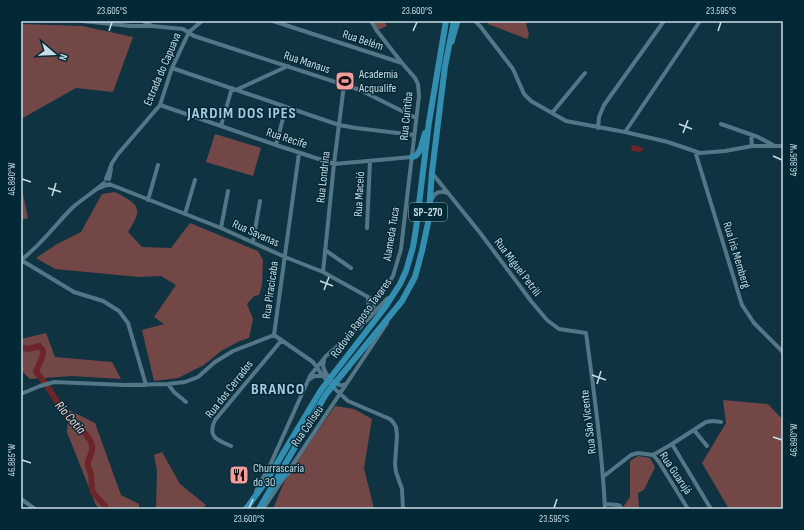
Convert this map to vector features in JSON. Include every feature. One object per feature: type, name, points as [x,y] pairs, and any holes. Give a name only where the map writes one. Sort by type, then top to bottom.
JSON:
[{"type":"highway","name":"Rodovia Raposo Tavares","points":[[259,509],[274,485],[334,372],[386,306],[400,284],[408,265],[413,247],[429,122],[446,21]]},
{"type":"highway","name":"Rodovia Raposo Tavares","points":[[247,507],[267,480],[324,392],[340,377],[402,301],[415,277],[425,238],[445,66],[454,21]]},
{"type":"highway","points":[[412,157],[418,154],[429,122]]},
{"type":"highway","points":[[274,485],[288,472]]},
{"type":"main road","points":[[445,66],[458,21]]},
{"type":"street","name":"Rua Manaus","points":[[82,21],[184,29],[194,36],[360,90],[416,118]]},
{"type":"street","points":[[143,21],[152,26]]},
{"type":"street","name":"Estrada do Capuava","points":[[108,182],[112,163],[160,104],[172,68],[189,32],[202,21]]},
{"type":"street","name":"Rua Belém","points":[[273,21],[402,64]]},
{"type":"street","name":"Rua Curitiba","points":[[372,21],[377,31],[402,64],[415,78],[418,84],[419,96],[412,157]]},
{"type":"street","points":[[475,21],[513,69],[526,97],[566,121],[668,142],[700,153],[711,153],[752,146],[783,146]]},
{"type":"street","points":[[598,128],[599,118],[604,104],[664,21]]},
{"type":"street","points":[[625,132],[700,21]]},
{"type":"street","points":[[238,90],[288,66]]},
{"type":"street","points":[[172,68],[339,125],[414,135]]},
{"type":"street","points":[[552,113],[585,73]]},
{"type":"street","name":"Rua Londrina","points":[[323,272],[344,85]]},
{"type":"street","points":[[220,126],[232,88]]},
{"type":"street","name":"Rua Recife","points":[[160,104],[276,146],[334,164],[412,157]]},
{"type":"street","points":[[276,146],[286,107]]},
{"type":"street","points":[[720,124],[751,135],[773,146]]},
{"type":"street","points":[[751,135],[752,146]]},
{"type":"street","name":"Rua Piracicaba","points":[[274,335],[299,152]]},
{"type":"street","name":"Rua Íris Memberg","points":[[695,152],[742,305],[754,323],[783,352]]},
{"type":"street","name":"Alameda Tuca","points":[[360,328],[393,276],[398,263],[412,157]]},
{"type":"street","name":"Rua Maceió","points":[[367,228],[370,161]]},
{"type":"street","points":[[148,200],[158,165]]},
{"type":"street","name":"Rua Miguel Petrili","points":[[432,172],[547,320],[560,328],[586,333]]},
{"type":"street","points":[[185,214],[196,180]]},
{"type":"street","points":[[108,182],[75,205],[42,242],[21,260],[74,292],[103,301],[119,311],[128,323],[146,385]]},
{"type":"street","name":"Rua Savanas","points":[[108,182],[148,200],[222,228],[285,257],[323,272],[376,302]]},
{"type":"street","points":[[222,228],[228,191]]},
{"type":"street","points":[[428,207],[436,194],[442,191],[448,193]]},
{"type":"street","points":[[253,242],[260,201]]},
{"type":"street","points":[[325,250],[351,268]]},
{"type":"street","name":"Alameda Tuca","points":[[247,507],[271,463],[308,380],[316,368],[326,356],[360,328],[400,284]]},
{"type":"street","points":[[368,297],[368,314]]},
{"type":"street","name":"Rua Coliseu","points":[[264,509],[402,301]]},
{"type":"street","name":"Rua São Vicente","points":[[586,333],[599,426],[604,476],[605,507]]},
{"type":"street","points":[[21,394],[50,383],[146,385],[185,382],[193,379],[215,362],[233,352],[274,335],[312,362],[334,388],[347,400],[390,419],[393,422],[396,427],[397,435],[395,464],[402,489],[403,509]]},
{"type":"street","name":"Rua dos Cerrados","points":[[230,446],[214,437],[211,433],[212,426],[215,420],[281,341]]},
{"type":"street","points":[[326,356],[322,366],[328,375],[339,385],[345,385],[349,381]]},
{"type":"street","points":[[312,362],[322,361]]},
{"type":"street","points":[[308,380],[314,376],[323,376]]},
{"type":"street","points":[[168,384],[174,392],[186,402]]},
{"type":"street","points":[[334,388],[337,397],[335,403]]},
{"type":"street","points":[[344,390],[347,400]]},
{"type":"street","points":[[335,403],[347,400]]},
{"type":"street","points":[[653,455],[710,421],[721,422]]},
{"type":"street","points":[[694,430],[707,446]]},
{"type":"street","points":[[672,444],[711,509]]},
{"type":"street","name":"Rua Guarujá","points":[[604,476],[631,455],[638,452],[653,455],[659,462],[688,509]]},
{"type":"street","points":[[21,499],[35,509]]},
{"type":"street","points":[[605,507],[618,505],[621,509]]},
{"type":"shaded area","points":[[373,21],[384,21],[387,26],[378,30]]},
{"type":"shaded area","points":[[489,21],[528,21],[526,24],[529,34],[527,39],[488,24]]},
{"type":"shaded area","points":[[21,24],[82,26],[133,37],[113,92],[76,88],[21,119]]},
{"type":"shaded area","points":[[215,134],[261,148],[253,176],[206,162]]},
{"type":"shaded area","points":[[634,145],[643,148],[643,150],[640,152],[632,151],[631,146]]},
{"type":"shaded area","points":[[21,185],[28,218],[21,220]]},
{"type":"shaded area","points":[[115,192],[129,200],[136,208],[136,217],[128,232],[142,247],[171,248],[190,223],[258,251],[263,260],[262,285],[259,295],[254,296],[247,304],[253,319],[249,338],[221,351],[204,365],[178,378],[154,381],[142,330],[164,324],[154,317],[176,285],[161,276],[139,277],[55,269],[36,258],[57,244],[81,232],[102,194]]},
{"type":"shaded area","points":[[46,333],[55,357],[112,362],[121,379],[72,376],[30,379],[21,370],[21,339]]},
{"type":"shaded area","points":[[723,400],[768,404],[783,420],[783,509],[729,509],[702,463],[726,423]]},
{"type":"shaded area","points":[[335,406],[354,409],[372,419],[364,468],[374,509],[273,509],[287,475]]},
{"type":"shaded area","points":[[69,410],[95,423],[121,495],[139,504],[139,509],[99,509],[95,503],[67,432]]},
{"type":"shaded area","points":[[162,452],[180,484],[206,505],[202,509],[156,509],[157,471],[154,455]]},
{"type":"shaded area","points":[[638,456],[650,458],[655,467],[644,490],[638,493],[639,509],[623,509],[630,497],[630,461]]},
{"type":"waterway","name":"Rio Cotia","points":[[21,347],[28,349],[39,346],[43,350],[43,356],[36,372],[41,377],[65,414],[88,437],[92,445],[88,464],[91,474],[92,489],[106,509]]},
{"type":"place","name":"Academia Acqualife","points":[[345,81]]},
{"type":"place","name":"Churrascaria do 30","points":[[239,475]]},
{"type":"district","name":"JARDIM DOS IPES","points":[[242,112]]},
{"type":"district","name":"BRANCO","points":[[278,388]]}]
